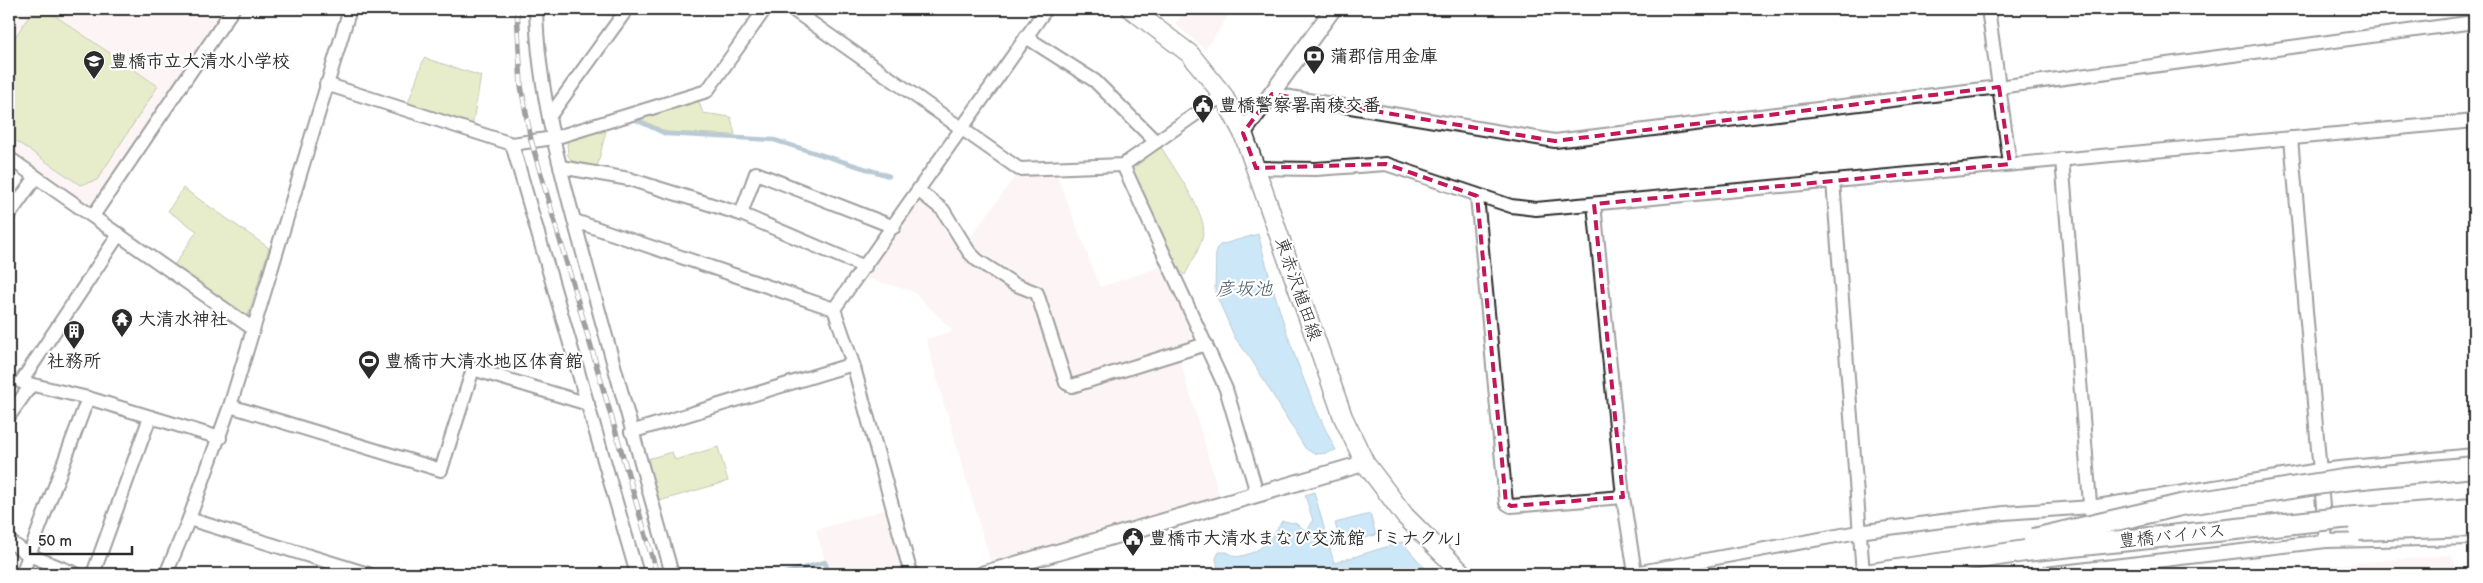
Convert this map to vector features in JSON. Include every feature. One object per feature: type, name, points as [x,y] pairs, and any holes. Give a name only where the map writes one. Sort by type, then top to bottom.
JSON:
[{"type":"highway","points":[[1918,567],[2181,505],[2342,480],[2474,468]]},
{"type":"highway","name":"豊橋バイパス","points":[[1871,574],[2025,550],[2292,523],[2474,509]]},
{"type":"highway","points":[[2292,523],[2332,531],[2474,526]]},
{"type":"main road","name":"東赤沢植田線","points":[[1131,9],[1190,54],[1223,95],[1243,133],[1343,417],[1365,463],[1405,516],[1462,574]]},
{"type":"street","points":[[93,216],[234,9]]},
{"type":"street","points":[[166,574],[220,438],[350,9]]},
{"type":"street","points":[[536,9],[537,49],[554,138],[631,432],[672,574]]},
{"type":"street","points":[[549,117],[627,9]]},
{"type":"street","points":[[326,84],[512,144],[554,138],[707,91],[765,9]]},
{"type":"street","points":[[792,9],[1019,169],[1123,165],[1223,95]]},
{"type":"street","points":[[834,310],[1046,9]]},
{"type":"street","points":[[1243,133],[1333,9]]},
{"type":"street","points":[[1988,9],[2010,164]]},
{"type":"street","points":[[1272,94],[1556,142],[1999,87],[2474,22]]},
{"type":"street","points":[[1026,37],[1081,70],[1095,81],[1156,142]]},
{"type":"street","points":[[1256,168],[1316,168],[1386,164],[1477,196],[1511,206],[1530,208],[1594,204],[2474,121]]},
{"type":"street","points":[[2291,138],[2318,470],[2326,541]]},
{"type":"street","points":[[512,144],[637,574]]},
{"type":"street","points":[[9,158],[252,328]]},
{"type":"street","points":[[2062,159],[2091,507],[2093,569]]},
{"type":"street","points":[[1123,165],[1226,389],[1257,494]]},
{"type":"street","points":[[561,166],[629,179],[741,214],[865,267]]},
{"type":"street","points":[[741,214],[756,173],[894,226]]},
{"type":"street","points":[[9,215],[36,177]]},
{"type":"street","points":[[1833,181],[1858,532],[1863,574]]},
{"type":"street","points":[[919,191],[943,210],[969,252],[977,260],[1014,284],[1036,293],[1066,383],[1072,386],[1206,344]]},
{"type":"street","points":[[1477,196],[1506,503],[1511,506],[1622,496]]},
{"type":"street","points":[[1594,204],[1622,496],[1632,574],[1858,532],[2004,513],[2091,507],[2318,470],[2474,455]]},
{"type":"street","points":[[575,221],[834,310]]},
{"type":"street","points":[[119,234],[21,382],[88,398],[220,438]]},
{"type":"street","points":[[834,310],[853,364],[911,574]]},
{"type":"street","points":[[631,432],[853,364]]},
{"type":"street","points":[[230,406],[442,470],[473,369],[588,404]]},
{"type":"street","points":[[9,416],[31,385]]},
{"type":"street","points":[[22,574],[88,398]]},
{"type":"street","points":[[93,574],[150,417]]},
{"type":"street","points":[[983,574],[1365,463]]},
{"type":"street","points":[[189,519],[368,574]]},
{"type":"street","points":[[2045,574],[2326,541],[2474,538]]},
{"type":"street","points":[[9,541],[29,555],[76,574]]},
{"type":"highlighted area","points":[[1999,87],[2010,164],[1594,204],[1623,497],[1511,506],[1506,503],[1477,196],[1386,164],[1256,168],[1243,133],[1272,94],[1555,141]]},
{"type":"shaded area","name":"豊橋市立大清水小学校","points":[[9,9],[229,9],[93,209],[9,152]]},
{"type":"shaded area","points":[[1186,9],[1222,9],[1230,14],[1205,50],[1175,24]]},
{"type":"shaded area","points":[[1055,170],[1100,287],[1163,266],[1192,337],[1187,343],[1073,378],[1068,376],[1039,284],[1024,280],[977,249],[970,238],[1019,171]]},
{"type":"shaded area","points":[[920,199],[935,209],[961,249],[1031,296],[1060,391],[1067,394],[1180,360],[1220,496],[991,564],[947,413],[952,411],[946,412],[926,339],[953,331],[914,292],[865,278]]},
{"type":"shaded area","points":[[890,508],[909,574],[829,574],[816,530]]},
{"type":"shaded area","points":[[2451,555],[2459,574],[2223,574]]},
{"type":"green space","points":[[34,9],[45,9],[158,86],[97,180],[80,185],[9,136],[9,46]]},
{"type":"green space","points":[[424,58],[481,76],[472,127],[407,106]]},
{"type":"green space","points":[[698,100],[703,113],[731,117],[735,135],[667,132],[640,119],[640,116]]},
{"type":"green space","points":[[595,130],[600,133],[606,131],[597,167],[572,161],[568,156],[567,144],[572,137]]},
{"type":"green space","points":[[1161,147],[1191,196],[1201,216],[1203,225],[1200,244],[1185,275],[1172,265],[1131,169]]},
{"type":"green space","points":[[183,188],[269,248],[247,319],[173,267],[197,231],[168,211]]},
{"type":"green space","points":[[718,447],[728,481],[656,502],[644,460],[672,452],[675,460]]},
{"type":"water","name":"彦坂池","points":[[1258,234],[1291,345],[1311,398],[1336,450],[1316,454],[1305,448],[1251,359],[1235,338],[1215,292],[1216,249],[1220,245]]},
{"type":"water","points":[[1314,492],[1334,563],[1402,542],[1430,574],[1219,574],[1216,558],[1219,552],[1227,552],[1236,557],[1252,552],[1269,540],[1282,521],[1295,523],[1307,531],[1313,521],[1305,495]]},
{"type":"water","points":[[1370,514],[1376,535],[1341,545],[1335,523]]},
{"type":"waterway","points":[[630,120],[634,119],[666,134],[774,140],[889,176]]},
{"type":"waterway","points":[[782,574],[825,562],[829,574]]},
{"type":"railway","points":[[517,9],[521,86],[531,140],[657,574]]},
{"type":"place","name":"蒲郡信用金庫","points":[[1314,75]]},
{"type":"place","name":"豊橋市立大清水小学校","points":[[94,80]]},
{"type":"place","name":"豊橋警察署南稜交番","points":[[1203,124]]},
{"type":"place","name":"大清水神社","points":[[122,338]]},
{"type":"place","name":"社務所","points":[[74,350]]},
{"type":"place","name":"豊橋市大清水地区体育館","points":[[369,380]]},
{"type":"place","name":"豊橋市大清水まなび交流館「ミナクル」","points":[[1133,557]]}]
